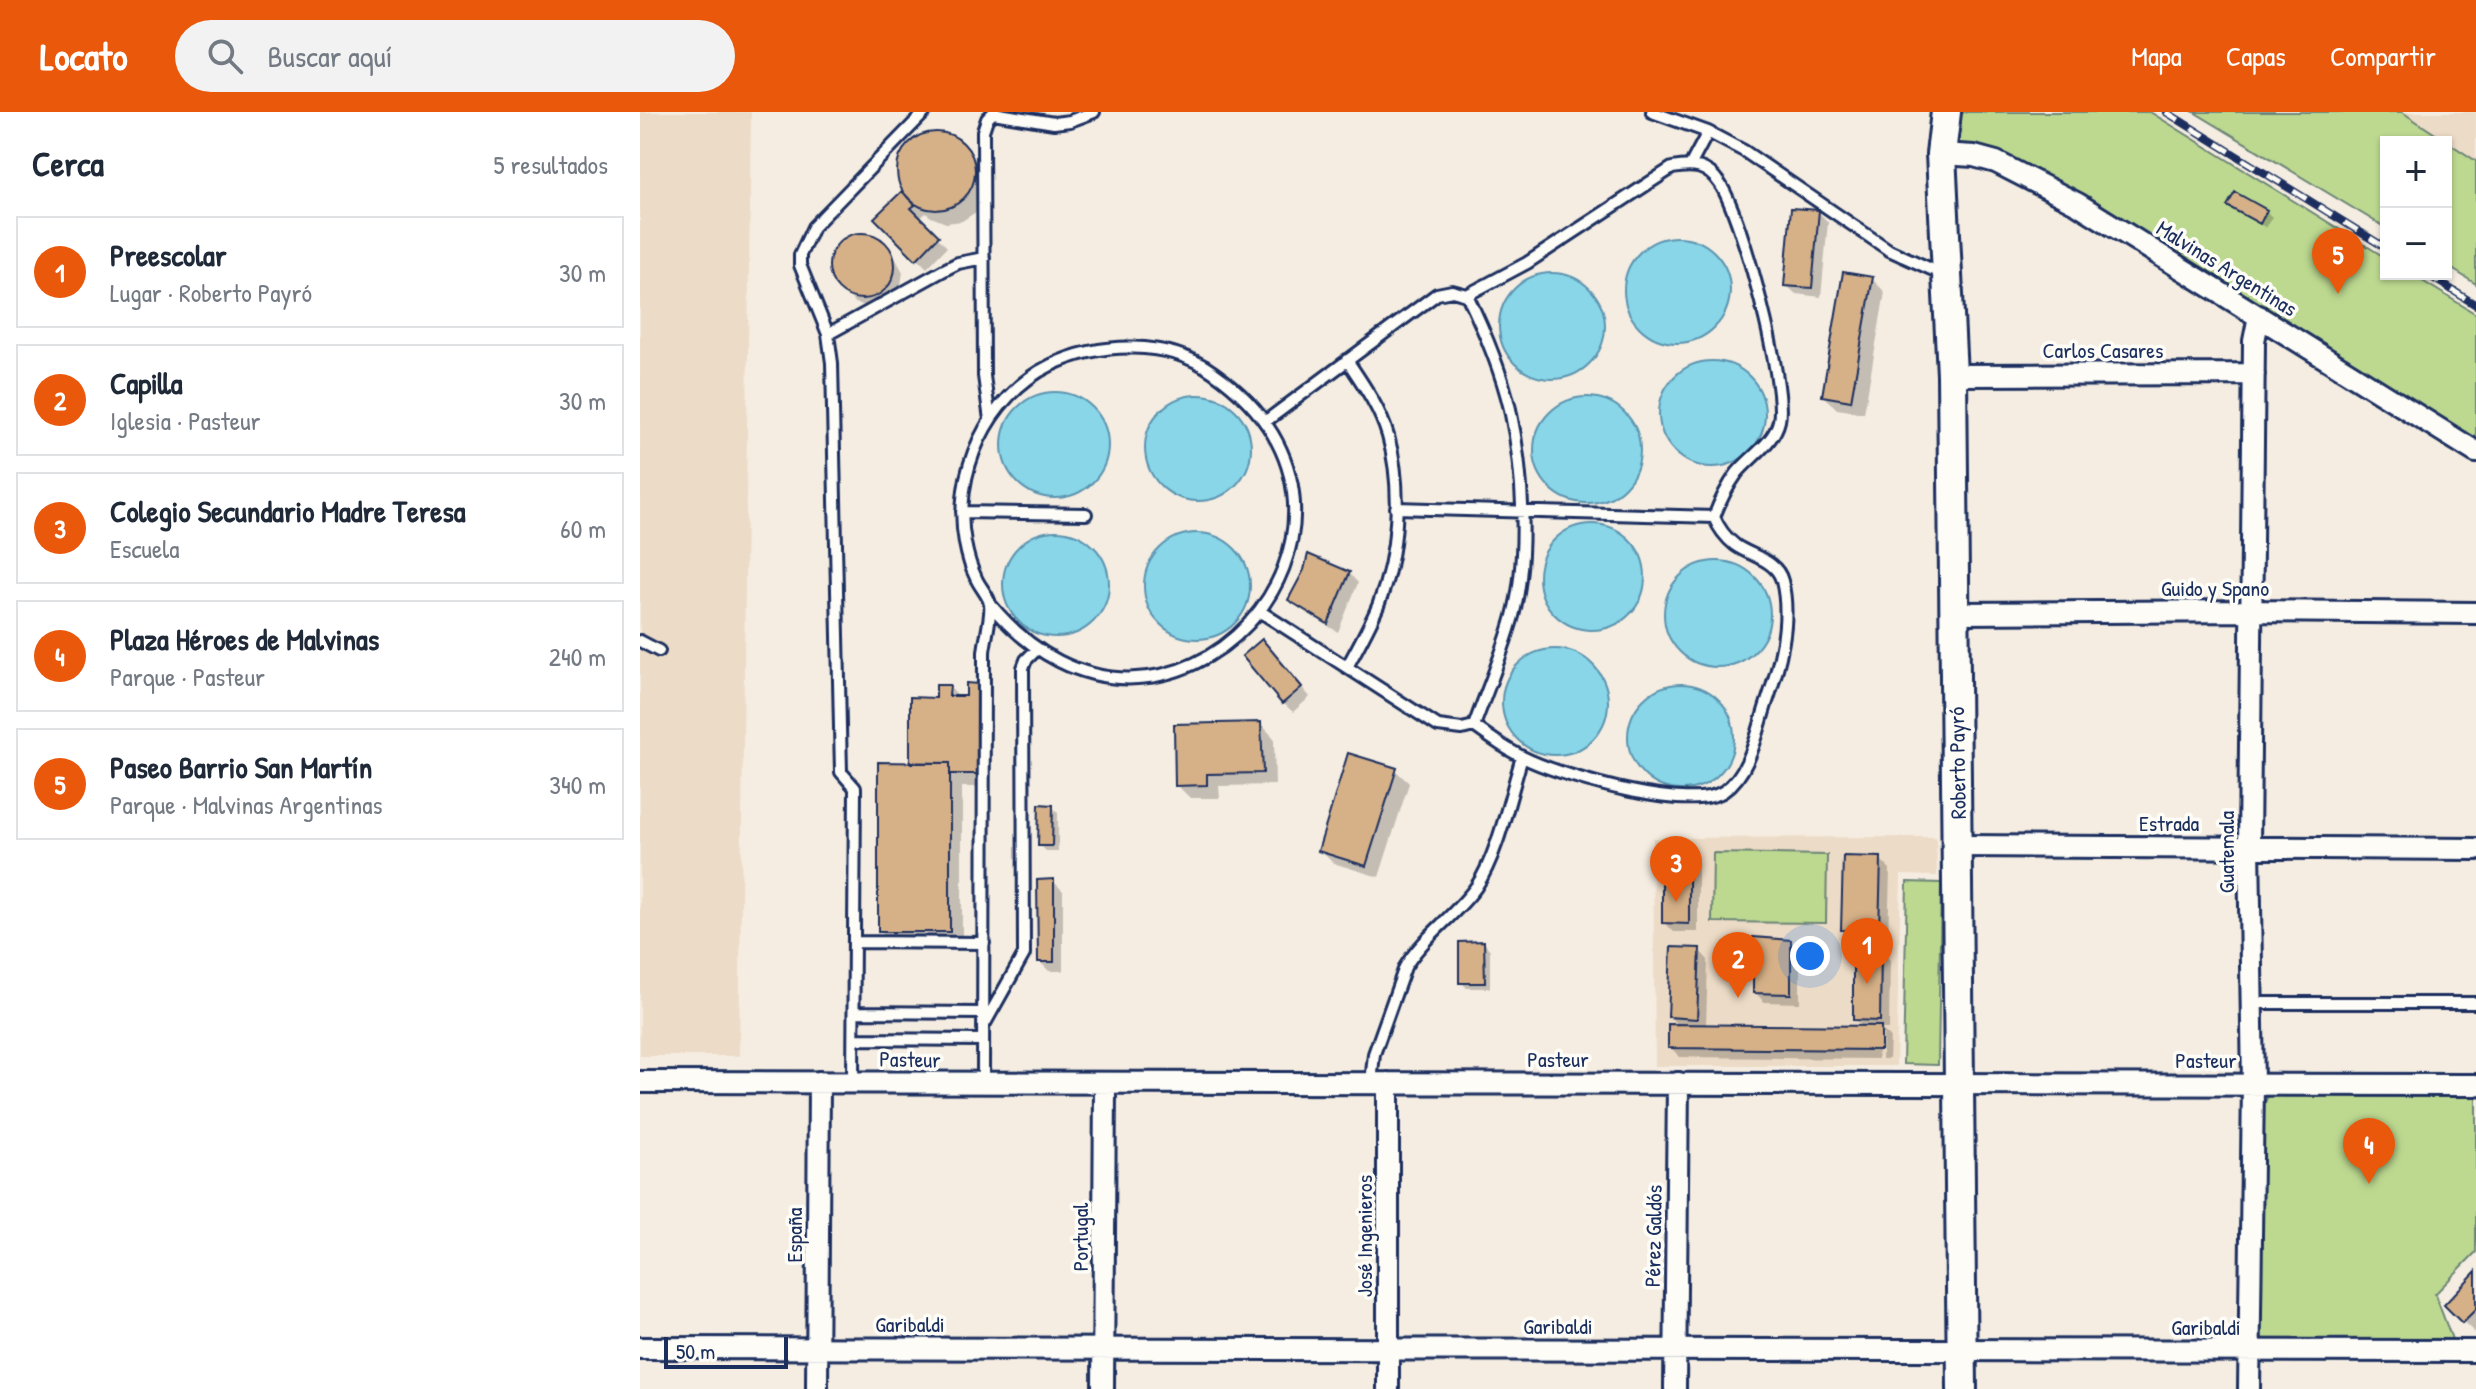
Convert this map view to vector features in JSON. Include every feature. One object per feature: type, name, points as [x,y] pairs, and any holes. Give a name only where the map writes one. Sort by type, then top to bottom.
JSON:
[{"type":"street","name":"Roberto Payró","points":[[1943,134],[1952,375],[1962,1389]]},
{"type":"street","name":"Malvinas Argentinas","points":[[1943,134],[1974,156],[1996,162],[2078,204],[2476,452]]},
{"type":"street","name":"Guatemala","points":[[2249,1389],[2253,1084],[2249,847],[2254,341],[2259,316]]},
{"type":"street","name":"Carlos Casares","points":[[1952,375],[2254,374]]},
{"type":"street","name":"Guido y Spano","points":[[1955,613],[2476,613]]},
{"type":"street","name":"Estrada","points":[[1958,846],[2476,849]]},
{"type":"street","name":"Pasteur","points":[[640,1082],[2476,1085]]},
{"type":"street","name":"España","points":[[817,1389],[819,1082]]},
{"type":"street","name":"José Ingenieros","points":[[1380,1083],[1388,1389]]},
{"type":"street","name":"Pérez Galdós","points":[[1675,1389],[1678,1083]]},
{"type":"street","name":"Portugal","points":[[1103,1389],[1105,1085]]},
{"type":"street","name":"Garibaldi","points":[[640,1348],[2476,1351]]},
{"type":"lane","points":[[853,1082],[855,788],[841,772],[832,363],[828,334],[800,265],[800,255],[813,227],[925,112]]},
{"type":"lane","points":[[990,420],[984,376],[983,131],[987,119],[992,113],[1054,123],[1094,112]]},
{"type":"lane","points":[[1652,112],[1708,132],[1744,151],[1889,250],[1949,277]]},
{"type":"lane","points":[[1691,164],[1708,132]]},
{"type":"lane","points":[[1261,612],[1438,726],[1462,729],[1474,726],[1522,757],[1622,788],[1668,798],[1699,799],[1722,793],[1734,783],[1751,752],[1779,668],[1786,599],[1781,575],[1764,559],[1736,546],[1720,531],[1714,517],[1723,494],[1738,472],[1770,440],[1778,425],[1781,407],[1768,332],[1737,218],[1719,182],[1691,164],[1672,168],[1527,263],[1467,295],[1452,291],[1437,294],[1266,421]]},
{"type":"lane","points":[[828,334],[958,263],[984,258]]},
{"type":"lane","points":[[1467,295],[1510,408],[1521,512],[1519,579],[1513,616],[1474,726]]},
{"type":"lane","points":[[1128,347],[1168,352],[1206,366],[1239,390],[1266,421],[1284,457],[1293,496],[1292,537],[1282,576],[1261,612],[1237,638],[1207,658],[1174,672],[1151,676],[1103,676],[1068,667],[1036,650],[1011,629],[990,604],[975,576],[965,544],[962,512],[965,479],[990,420],[1016,389],[1049,366],[1087,352],[1128,347]]},
{"type":"lane","points":[[1347,360],[1366,388],[1388,434],[1394,463],[1396,508],[1390,565],[1378,606],[1347,667]]},
{"type":"lane","points":[[1396,508],[1714,517]]},
{"type":"lane","points":[[962,512],[1086,514]]},
{"type":"lane","points":[[983,1083],[984,652],[990,604]]},
{"type":"lane","points":[[640,641],[659,651]]},
{"type":"lane","points":[[983,1026],[1024,954],[1023,668],[1036,650]]},
{"type":"lane","points":[[1380,1083],[1374,1054],[1405,967],[1459,908],[1487,867],[1522,757]]},
{"type":"lane","points":[[854,942],[984,943]]},
{"type":"lane","points":[[2252,1003],[2476,1003]]},
{"type":"lane","points":[[854,1012],[983,1013]]},
{"type":"lane","points":[[854,1039],[983,1040]]},
{"type":"shaded area","points":[[640,112],[751,112],[739,1056],[640,1056]]},
{"type":"shaded area","points":[[2402,112],[2476,112],[2476,161],[2452,145],[2452,136],[2438,136]]},
{"type":"shaded area","points":[[1936,837],[1937,876],[1901,875],[1896,1066],[1655,1066],[1653,838]]},
{"type":"green space","points":[[1952,112],[2150,112],[2380,254],[2380,280],[2421,280],[2476,314],[2476,448],[1999,159],[1952,140]]},
{"type":"green space","points":[[2194,112],[2402,112],[2438,136],[2380,136],[2380,224]]},
{"type":"green space","points":[[2452,145],[2476,161],[2476,284],[2452,269]]},
{"type":"green space","points":[[1713,853],[1827,855],[1826,923],[1712,922]]},
{"type":"green space","points":[[1907,882],[1941,883],[1938,1065],[1903,1064]]},
{"type":"green space","points":[[2273,1094],[2476,1094],[2476,1252],[2435,1294],[2453,1342],[2272,1343],[2263,1340],[2259,1331],[2264,1104]]},
{"type":"water","points":[[1677,237],[1697,241],[1715,252],[1726,270],[1730,290],[1726,310],[1715,328],[1697,339],[1677,343],[1657,339],[1639,328],[1628,310],[1624,290],[1628,270],[1639,252],[1657,241]]},
{"type":"water","points":[[1552,273],[1572,277],[1590,288],[1601,306],[1605,326],[1601,346],[1590,364],[1572,375],[1552,379],[1532,375],[1514,364],[1503,346],[1499,326],[1503,306],[1514,288],[1532,277]]},
{"type":"water","points":[[1712,361],[1732,365],[1750,376],[1761,394],[1765,414],[1761,434],[1750,452],[1732,463],[1712,467],[1692,463],[1674,452],[1663,434],[1659,414],[1663,394],[1674,376],[1692,365]]},
{"type":"water","points":[[1055,392],[1075,396],[1093,407],[1104,425],[1108,445],[1104,465],[1093,483],[1075,494],[1055,498],[1035,494],[1017,483],[1006,465],[1002,445],[1006,425],[1017,407],[1035,396]]},
{"type":"water","points":[[1198,395],[1218,399],[1236,410],[1247,428],[1251,448],[1247,468],[1236,486],[1218,497],[1198,501],[1178,497],[1160,486],[1149,468],[1145,448],[1149,428],[1160,410],[1178,399]]},
{"type":"water","points":[[1587,397],[1607,401],[1625,412],[1636,430],[1640,450],[1636,470],[1625,488],[1607,499],[1587,503],[1567,499],[1549,488],[1538,470],[1534,450],[1538,430],[1549,412],[1567,401]]},
{"type":"water","points":[[1592,524],[1612,528],[1630,539],[1641,557],[1645,577],[1641,597],[1630,615],[1612,626],[1592,630],[1572,626],[1554,615],[1543,597],[1539,577],[1543,557],[1554,539],[1572,528]]},
{"type":"water","points":[[1056,531],[1076,535],[1094,546],[1105,564],[1109,584],[1105,604],[1094,622],[1076,633],[1056,637],[1036,633],[1018,622],[1007,604],[1003,584],[1007,564],[1018,546],[1036,535]]},
{"type":"water","points":[[1197,533],[1217,537],[1235,548],[1246,566],[1250,586],[1246,606],[1235,624],[1217,635],[1197,639],[1177,635],[1159,624],[1148,606],[1144,586],[1148,566],[1159,548],[1177,537]]},
{"type":"water","points":[[1717,561],[1737,565],[1755,576],[1766,594],[1770,614],[1766,634],[1755,652],[1737,663],[1717,667],[1697,663],[1679,652],[1668,634],[1664,614],[1668,594],[1679,576],[1697,565]]},
{"type":"water","points":[[1555,649],[1575,653],[1593,664],[1604,682],[1608,702],[1604,722],[1593,740],[1575,751],[1555,755],[1535,751],[1517,740],[1506,722],[1502,702],[1506,682],[1517,664],[1535,653]]},
{"type":"water","points":[[1681,684],[1701,688],[1719,699],[1730,717],[1734,737],[1730,757],[1719,775],[1701,786],[1681,790],[1661,786],[1643,775],[1632,757],[1628,737],[1632,717],[1643,699],[1661,688]]},
{"type":"building","points":[[936,132],[951,135],[968,149],[975,171],[972,186],[958,203],[936,210],[921,207],[904,193],[897,171],[900,156],[914,139]]},
{"type":"building","points":[[902,191],[915,205],[911,208],[939,236],[916,260],[874,218]]},
{"type":"building","points":[[2235,192],[2267,210],[2260,224],[2227,206]]},
{"type":"building","points":[[1791,208],[1819,210],[1812,288],[1784,286]]},
{"type":"building","points":[[862,233],[885,243],[895,266],[885,289],[862,299],[839,289],[829,266],[839,243]]},
{"type":"building","points":[[1843,272],[1873,277],[1851,401],[1822,396]]},
{"type":"building","points":[[1308,554],[1350,572],[1328,624],[1288,600],[1304,570]]},
{"type":"building","points":[[1262,639],[1302,687],[1282,704],[1242,656]]},
{"type":"building","points":[[966,683],[979,684],[979,774],[950,774],[950,763],[910,763],[910,697],[936,698],[936,685],[950,685],[949,696],[966,696]]},
{"type":"building","points":[[1261,722],[1263,773],[1207,774],[1207,785],[1175,786],[1174,724]]},
{"type":"building","points":[[1348,753],[1397,768],[1366,866],[1318,851]]},
{"type":"building","points":[[878,762],[950,763],[950,932],[878,932]]},
{"type":"building","points":[[1039,804],[1053,805],[1052,846],[1038,846]]},
{"type":"building","points":[[1662,851],[1689,851],[1689,924],[1662,923]]},
{"type":"building","points":[[1843,856],[1881,857],[1879,931],[1841,930]]},
{"type":"building","points":[[1054,879],[1054,962],[1038,962],[1037,880]]},
{"type":"building","points":[[1753,937],[1791,940],[1791,994],[1753,993]]},
{"type":"building","points":[[1484,941],[1485,983],[1459,983],[1459,942]]},
{"type":"building","points":[[1671,947],[1700,948],[1697,1019],[1668,1017]]},
{"type":"building","points":[[1853,948],[1881,948],[1880,1021],[1853,1020]]},
{"type":"building","points":[[1668,1024],[1881,1026],[1881,1050],[1668,1048]]},
{"type":"building","points":[[2476,1271],[2476,1309],[2462,1323],[2444,1305]]},
{"type":"railway","points":[[2166,112],[2380,244]]},
{"type":"railway","points":[[2436,280],[2476,305]]},
{"type":"place","name":"Paseo Barrio San Martín","points":[[2338,294]]},
{"type":"place","name":"Colegio Secundario Madre Teresa","points":[[1676,902]]},
{"type":"place","name":"Preescolar","points":[[1867,984]]},
{"type":"place","name":"Capilla","points":[[1738,998]]},
{"type":"place","name":"Plaza Héroes de Malvinas","points":[[2369,1184]]}]
